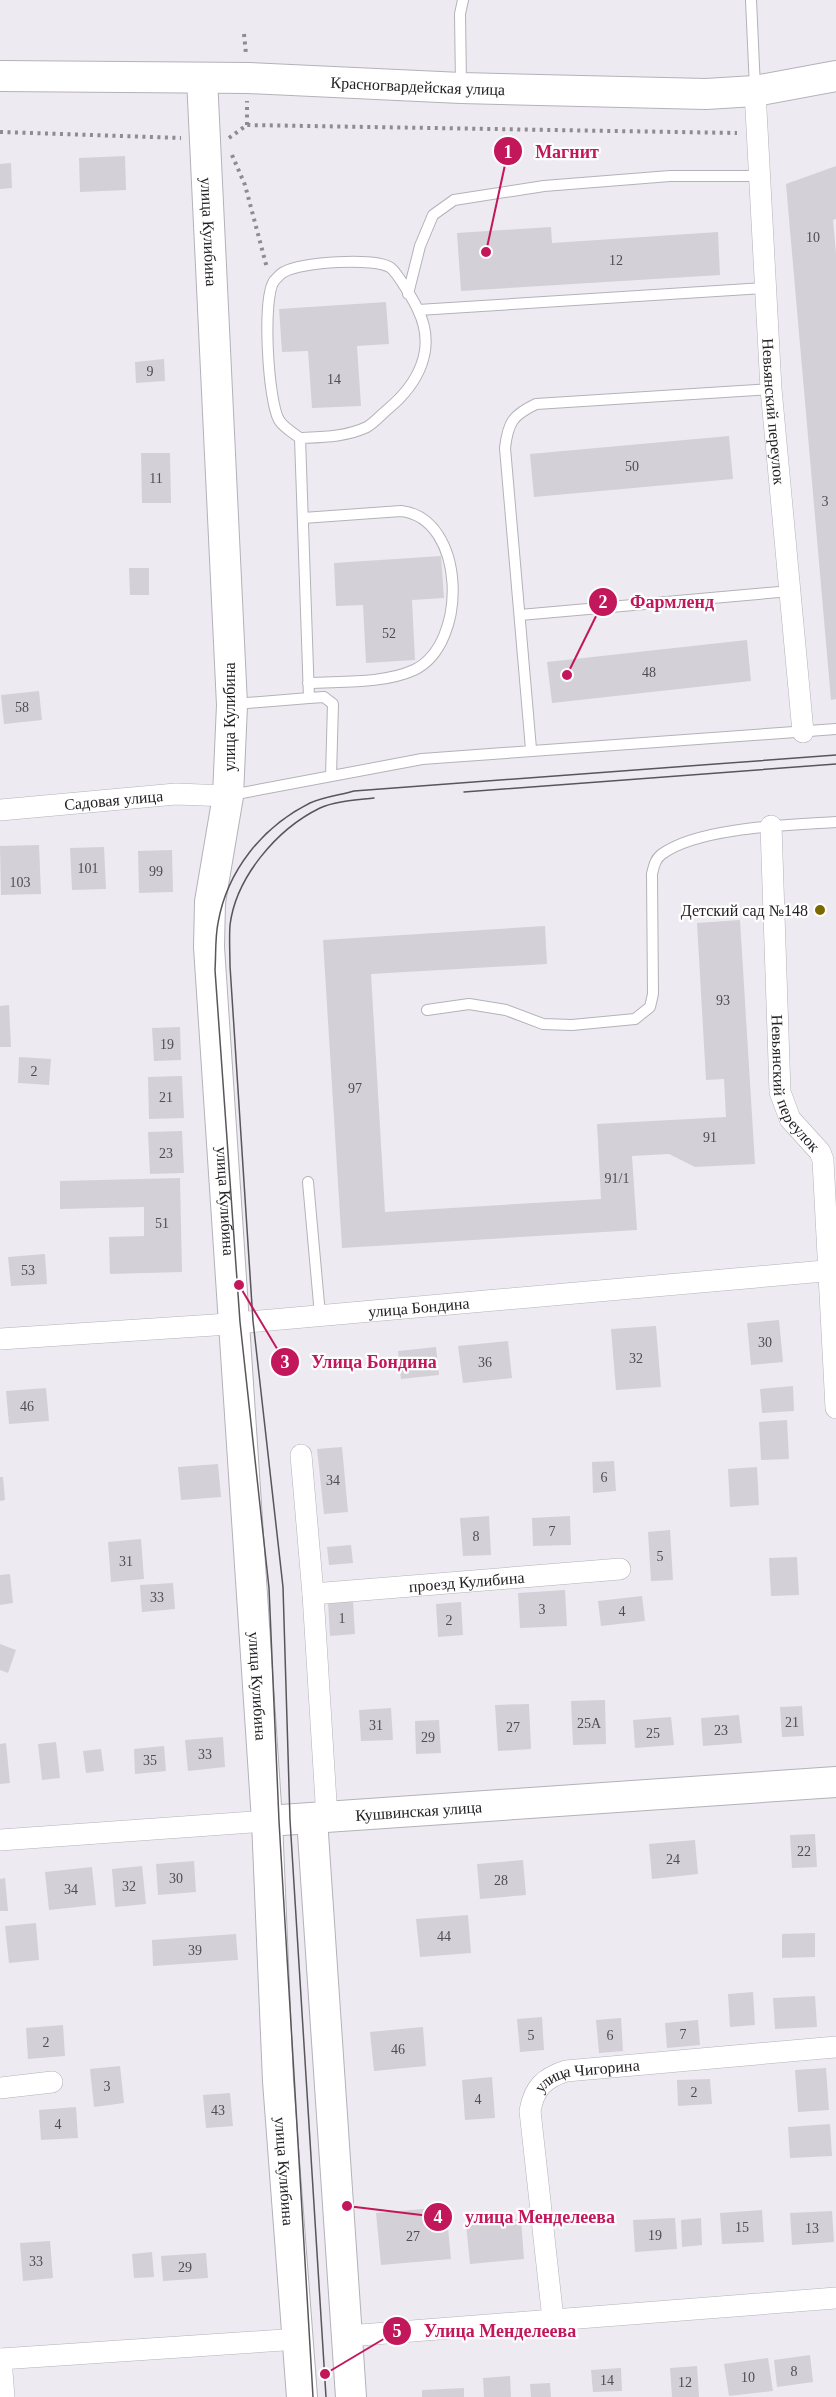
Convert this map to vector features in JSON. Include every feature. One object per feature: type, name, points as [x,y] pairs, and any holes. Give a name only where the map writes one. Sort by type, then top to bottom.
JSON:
[{"type":"main road","name":"Красногвардейская улица","points":[[0,76],[248,78],[460,88],[706,94],[755,91],[836,76]]},
{"type":"main road","name":"улица Кулибина","points":[[202,78],[189,142],[232,705],[228,796],[210,902],[209,947],[267,1821],[278,2081],[302,2397]]},
{"type":"main road","name":"Кушвинская улица","points":[[267,1821],[836,1782]]},
{"type":"main road","points":[[320,1818],[351,2397]]},
{"type":"street","name":"Невьянский переулок","points":[[755,91],[771,389],[803,732]]},
{"type":"street","name":"Садовая улица","points":[[0,810],[176,794],[228,796]]},
{"type":"street","name":"Невьянский переулок","points":[[771,826],[780,1092],[790,1119],[820,1152],[823,1160],[833,1270],[836,1408]]},
{"type":"street","name":"улица Бондина","points":[[0,1339],[320,1316],[833,1270]]},
{"type":"street","points":[[300,1455],[313,1593],[320,1818]]},
{"type":"street","name":"проезд Кулибина","points":[[313,1593],[620,1569]]},
{"type":"street","name":"Кушвинская улица","points":[[0,1840],[267,1821]]},
{"type":"street","name":"улица Чигорина","points":[[553,2319],[530,2110],[533,2094],[541,2084],[552,2075],[566,2071],[836,2047]]},
{"type":"street","points":[[0,2088],[52,2082]]},
{"type":"street","points":[[348,2336],[836,2298]]},
{"type":"street","points":[[4,2397],[0,2359],[299,2339]]},
{"type":"lane","points":[[460,88],[460,14],[463,0]]},
{"type":"lane","points":[[751,0],[755,91]]},
{"type":"lane","points":[[408,294],[420,246],[433,215],[454,200],[544,186],[670,176],[758,176]]},
{"type":"lane","points":[[356,260],[375,261],[392,268],[418,310],[427,343],[424,361],[415,382],[401,399],[367,427],[336,436],[300,438],[279,420],[274,404],[266,317],[267,300],[274,282],[284,272],[295,268],[356,260]]},
{"type":"lane","points":[[418,310],[765,288]]},
{"type":"lane","points":[[531,749],[505,448],[510,423],[519,412],[536,404],[771,389]]},
{"type":"lane","points":[[300,438],[309,698]]},
{"type":"lane","points":[[303,518],[400,511],[416,513],[431,525],[448,553],[454,601],[446,631],[432,657],[414,670],[384,677],[308,683]]},
{"type":"lane","points":[[520,615],[791,591]]},
{"type":"lane","points":[[232,705],[257,700],[324,697],[333,704],[331,776]]},
{"type":"lane","points":[[228,796],[422,759],[531,749],[836,729]]},
{"type":"lane","points":[[427,1010],[469,1004],[506,1010],[543,1024],[572,1025],[635,1019],[650,1007],[653,994],[652,874],[654,862],[663,854],[708,837],[771,826],[836,822]]},
{"type":"lane","points":[[308,1182],[320,1316]]},
{"type":"path","points":[[274,282],[264,261],[244,185],[226,140],[247,125],[756,134]]},
{"type":"path","points":[[0,132],[189,142]]},
{"type":"building","points":[[125,156],[126,190],[80,192],[79,158]]},
{"type":"building","points":[[11,163],[12,188],[0,189],[0,164]]},
{"type":"building","points":[[836,166],[836,219],[833,220],[836,253],[836,699],[831,700],[786,184]]},
{"type":"building","points":[[551,227],[552,243],[718,232],[720,275],[461,291],[457,233]]},
{"type":"building","points":[[386,302],[389,344],[357,346],[361,406],[312,408],[308,351],[282,352],[279,309]]},
{"type":"building","points":[[164,359],[165,381],[136,383],[135,362]]},
{"type":"building","points":[[729,436],[733,479],[534,497],[530,454]]},
{"type":"building","points":[[141,453],[170,453],[171,503],[142,503]]},
{"type":"building","points":[[441,556],[444,598],[412,600],[415,660],[366,663],[363,605],[336,606],[334,563]]},
{"type":"building","points":[[129,568],[149,568],[149,595],[130,595]]},
{"type":"building","points":[[747,640],[751,681],[552,703],[547,662]]},
{"type":"building","points":[[39,691],[42,720],[4,724],[1,695]]},
{"type":"building","points":[[39,845],[41,894],[1,895],[0,846]]},
{"type":"building","points":[[104,847],[106,889],[72,890],[70,848]]},
{"type":"building","points":[[172,850],[173,892],[139,893],[138,851]]},
{"type":"building","points":[[740,920],[755,1164],[695,1167],[669,1154],[632,1156],[637,1230],[342,1248],[323,940],[545,926],[547,964],[371,974],[385,1212],[601,1199],[597,1124],[726,1117],[724,1079],[706,1080],[697,923]]},
{"type":"building","points":[[9,1005],[11,1047],[0,1047],[0,1006]]},
{"type":"building","points":[[180,1027],[181,1060],[154,1061],[152,1028]]},
{"type":"building","points":[[19,1057],[51,1059],[49,1085],[18,1083]]},
{"type":"building","points":[[182,1076],[184,1118],[149,1119],[148,1077]]},
{"type":"building","points":[[182,1131],[184,1173],[150,1174],[148,1132]]},
{"type":"building","points":[[180,1178],[182,1272],[110,1274],[109,1237],[144,1236],[144,1207],[60,1209],[60,1181]]},
{"type":"building","points":[[45,1254],[47,1284],[11,1286],[8,1257]]},
{"type":"building","points":[[779,1320],[783,1362],[751,1365],[747,1323]]},
{"type":"building","points":[[656,1326],[661,1387],[616,1390],[611,1329]]},
{"type":"building","points":[[508,1341],[512,1378],[463,1383],[458,1346]]},
{"type":"building","points":[[436,1347],[439,1375],[401,1379],[398,1351]]},
{"type":"building","points":[[793,1386],[794,1411],[762,1413],[760,1389]]},
{"type":"building","points":[[46,1388],[49,1421],[9,1424],[6,1391]]},
{"type":"building","points":[[787,1420],[789,1459],[761,1460],[759,1422]]},
{"type":"building","points":[[342,1447],[348,1512],[324,1514],[317,1449]]},
{"type":"building","points":[[614,1461],[616,1491],[593,1493],[592,1462]]},
{"type":"building","points":[[218,1464],[221,1497],[181,1500],[178,1467]]},
{"type":"building","points":[[757,1467],[759,1505],[730,1507],[728,1469]]},
{"type":"building","points":[[0,1477],[3,1477],[5,1500],[0,1501]]},
{"type":"building","points":[[489,1516],[491,1555],[463,1556],[460,1518]]},
{"type":"building","points":[[570,1516],[571,1545],[533,1546],[532,1518]]},
{"type":"building","points":[[670,1530],[673,1580],[651,1581],[648,1532]]},
{"type":"building","points":[[141,1539],[144,1579],[111,1582],[108,1542]]},
{"type":"building","points":[[351,1545],[353,1563],[329,1565],[327,1547]]},
{"type":"building","points":[[797,1557],[799,1595],[771,1596],[769,1558]]},
{"type":"building","points":[[10,1574],[13,1603],[0,1605],[0,1575]]},
{"type":"building","points":[[173,1583],[175,1609],[142,1612],[140,1585]]},
{"type":"building","points":[[565,1590],[567,1626],[520,1628],[518,1593]]},
{"type":"building","points":[[642,1596],[645,1621],[601,1626],[598,1601]]},
{"type":"building","points":[[353,1601],[355,1634],[330,1636],[328,1602]]},
{"type":"building","points":[[461,1602],[463,1635],[438,1637],[436,1604]]},
{"type":"building","points":[[0,1644],[16,1650],[8,1673],[0,1670]]},
{"type":"building","points":[[605,1700],[606,1744],[573,1745],[571,1701]]},
{"type":"building","points":[[529,1704],[531,1749],[498,1751],[495,1705]]},
{"type":"building","points":[[802,1706],[804,1736],[782,1737],[780,1707]]},
{"type":"building","points":[[391,1708],[393,1740],[361,1741],[359,1710]]},
{"type":"building","points":[[739,1715],[742,1743],[703,1746],[701,1718]]},
{"type":"building","points":[[671,1717],[674,1745],[635,1748],[633,1720]]},
{"type":"building","points":[[439,1720],[441,1753],[416,1754],[415,1721]]},
{"type":"building","points":[[223,1737],[225,1767],[188,1771],[185,1740]]},
{"type":"building","points":[[56,1742],[60,1778],[42,1780],[38,1744]]},
{"type":"building","points":[[6,1743],[10,1783],[0,1784],[0,1744]]},
{"type":"building","points":[[164,1746],[166,1771],[135,1774],[134,1749]]},
{"type":"building","points":[[101,1749],[104,1771],[86,1773],[83,1751]]},
{"type":"building","points":[[815,1834],[817,1867],[792,1868],[790,1835]]},
{"type":"building","points":[[695,1840],[698,1874],[652,1879],[649,1844]]},
{"type":"building","points":[[523,1860],[526,1895],[480,1899],[477,1864]]},
{"type":"building","points":[[194,1861],[196,1892],[158,1895],[156,1864]]},
{"type":"building","points":[[142,1866],[146,1904],[115,1907],[112,1869]]},
{"type":"building","points":[[92,1867],[96,1905],[49,1910],[45,1872]]},
{"type":"building","points":[[5,1878],[8,1911],[0,1911],[0,1879]]},
{"type":"building","points":[[468,1915],[471,1953],[420,1957],[416,1919]]},
{"type":"building","points":[[36,1923],[39,1960],[9,1963],[5,1926]]},
{"type":"building","points":[[815,1933],[815,1957],[782,1958],[782,1934]]},
{"type":"building","points":[[236,1934],[238,1960],[153,1966],[152,1940]]},
{"type":"building","points":[[753,1992],[755,2025],[730,2027],[728,1994]]},
{"type":"building","points":[[815,1996],[817,2027],[775,2029],[773,1998]]},
{"type":"building","points":[[542,2017],[544,2050],[520,2052],[517,2019]]},
{"type":"building","points":[[621,2018],[623,2051],[599,2053],[596,2020]]},
{"type":"building","points":[[698,2020],[700,2045],[667,2048],[665,2023]]},
{"type":"building","points":[[63,2025],[65,2056],[28,2059],[26,2028]]},
{"type":"building","points":[[423,2027],[426,2066],[374,2071],[370,2032]]},
{"type":"building","points":[[120,2066],[124,2103],[94,2107],[90,2069]]},
{"type":"building","points":[[826,2068],[829,2110],[798,2112],[795,2070]]},
{"type":"building","points":[[492,2077],[495,2118],[465,2120],[462,2080]]},
{"type":"building","points":[[710,2079],[712,2104],[678,2106],[677,2080]]},
{"type":"building","points":[[230,2093],[233,2126],[206,2128],[203,2095]]},
{"type":"building","points":[[76,2107],[78,2138],[41,2140],[39,2110]]},
{"type":"building","points":[[830,2124],[832,2156],[790,2158],[788,2127]]},
{"type":"building","points":[[446,2207],[451,2259],[381,2265],[376,2213]]},
{"type":"building","points":[[762,2210],[764,2242],[722,2244],[720,2213]]},
{"type":"building","points":[[832,2211],[834,2242],[792,2245],[790,2213]]},
{"type":"building","points":[[675,2218],[677,2249],[635,2252],[633,2220]]},
{"type":"building","points":[[701,2218],[702,2245],[682,2247],[681,2220]]},
{"type":"building","points":[[521,2219],[524,2259],[470,2264],[466,2224]]},
{"type":"building","points":[[50,2241],[53,2278],[23,2281],[20,2243]]},
{"type":"building","points":[[152,2252],[154,2277],[134,2278],[132,2254]]},
{"type":"building","points":[[206,2253],[208,2278],[163,2281],[161,2256]]},
{"type":"building","points":[[810,2355],[813,2382],[777,2387],[774,2360]]},
{"type":"building","points":[[768,2358],[773,2391],[729,2396],[724,2364]]},
{"type":"building","points":[[697,2366],[699,2397],[672,2397],[670,2368]]},
{"type":"building","points":[[621,2368],[622,2391],[593,2392],[591,2370]]},
{"type":"building","points":[[510,2376],[511,2397],[484,2397],[483,2378]]},
{"type":"building","points":[[550,2383],[551,2397],[531,2397],[530,2384]]},
{"type":"building","points":[[464,2388],[464,2397],[422,2397],[422,2390]]},
{"type":"tram line","points":[[313,2397],[279,1821],[269,1588],[240,1322],[215,970],[217,929],[223,904],[229,886],[249,852],[277,825],[310,803],[354,791],[836,755]]},
{"type":"tram line","points":[[464,792],[836,764]]},
{"type":"tram line","points":[[326,2397],[290,1820],[283,1587],[253,1321],[230,966],[230,925],[234,907],[250,872],[261,856],[289,828],[320,808],[346,801],[374,798]]},
{"type":"place","name":"Магнит","points":[[486,252]]},
{"type":"place","name":"Фармленд","points":[[567,675]]},
{"type":"place","name":"Детский сад №148","points":[[820,910]]},
{"type":"place","name":"Улица Бондина","points":[[239,1285]]},
{"type":"place","name":"улица Менделеева","points":[[347,2206]]},
{"type":"place","name":"Улица Менделеева","points":[[325,2374]]}]
